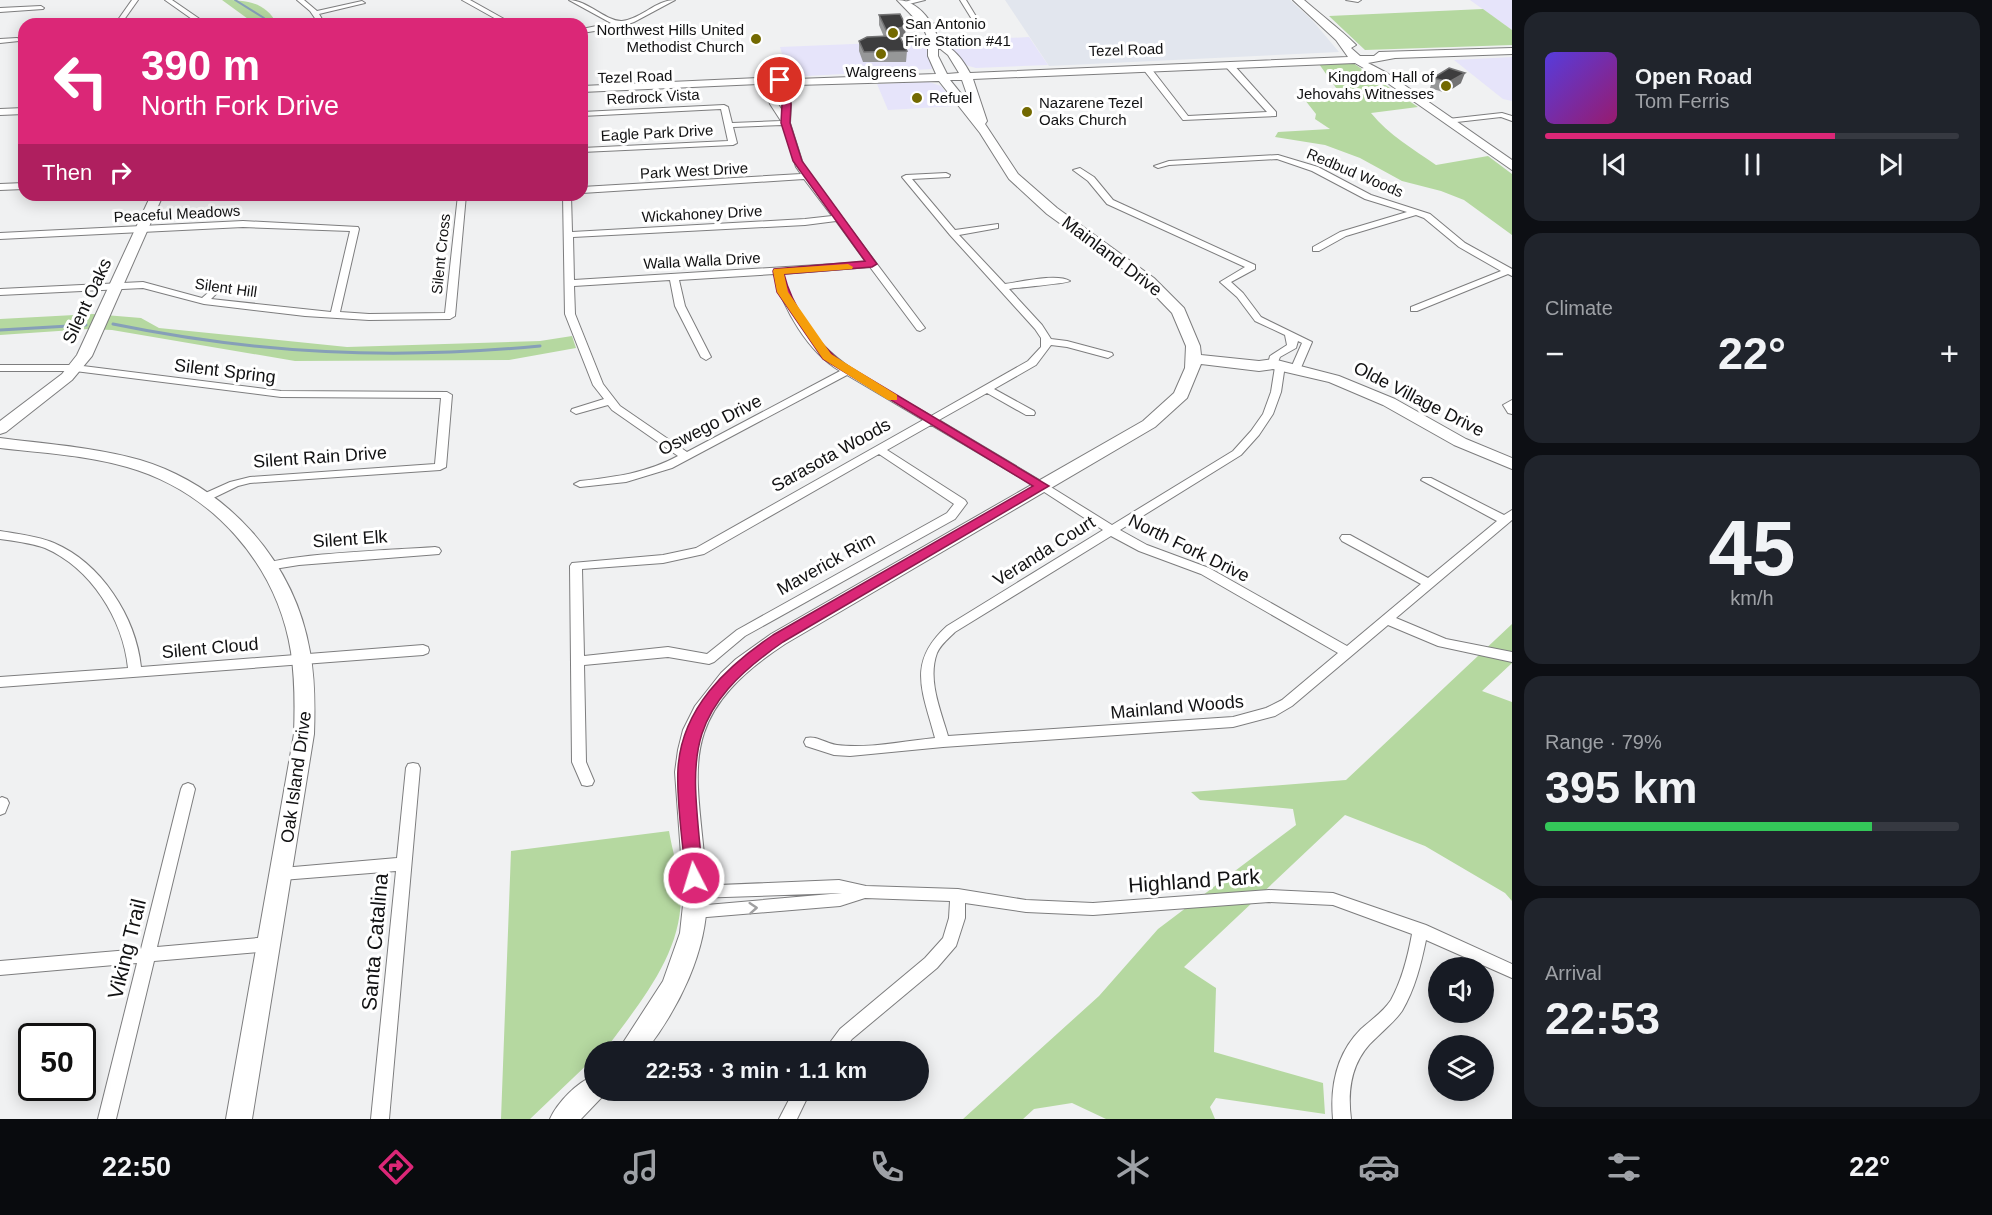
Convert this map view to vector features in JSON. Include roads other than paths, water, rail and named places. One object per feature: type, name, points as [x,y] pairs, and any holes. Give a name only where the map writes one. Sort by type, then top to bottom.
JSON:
[{"type":"main road","points":[[1298,0],[1341,39],[1343,46],[1360,57],[1368,68],[1383,75],[1512,166]]},
{"type":"main road","points":[[904,1],[928,26]]},
{"type":"main road","name":"Mainland Drive","points":[[928,26],[933,39],[933,56],[942,75],[952,92],[985,132],[1005,165],[1029,192],[1149,281],[1169,300],[1186,324],[1194,354]]},
{"type":"main road","name":"Mainland Drive","points":[[933,39],[954,55],[973,91],[985,132]]},
{"type":"main road","name":"Tezel Road","points":[[588,89],[781,83],[1512,51]]},
{"type":"main road","name":"Tezel Road","points":[[964,74],[1148,69],[1360,57]]},
{"type":"main road","name":"Tezel Road","points":[[588,94],[768,83]]},
{"type":"main road","points":[[0,112],[18,111]]},
{"type":"main road","points":[[0,117],[18,117]]},
{"type":"main road","name":"Silent Oaks","points":[[0,429],[75,368],[88,348],[155,201]]},
{"type":"main road","points":[[637,1041],[658,1014],[671,990],[690,942],[695,912],[695,892],[686,778],[688,749],[702,711],[722,684],[736,669],[770,643],[1159,417],[1181,395],[1189,381],[1194,354]]},
{"type":"main road","name":"Olde Village Drive","points":[[1194,354],[1259,366],[1276,365],[1296,368],[1342,382],[1371,394],[1460,442],[1512,464]]},
{"type":"main road","name":"Oak Island Drive","points":[[0,443],[125,462],[173,478],[205,498],[250,541],[268,566],[292,611],[303,658],[306,692],[305,724],[282,874],[239,1119]]},
{"type":"main road","points":[[563,1119],[584,1098]]},
{"type":"street","points":[[122,18],[135,0]]},
{"type":"street","points":[[168,0],[195,18]]},
{"type":"street","points":[[300,0],[318,18]]},
{"type":"street","points":[[465,0],[499,18]]},
{"type":"street","points":[[572,0],[620,25]]},
{"type":"street","points":[[588,30],[620,25],[645,16],[672,0]]},
{"type":"street","points":[[904,1],[922,0]]},
{"type":"street","points":[[928,26],[977,23],[963,0]]},
{"type":"street","points":[[1349,0],[1358,0]]},
{"type":"street","points":[[315,13],[362,3]]},
{"type":"street","points":[[0,10],[41,8]]},
{"type":"street","points":[[0,41],[17,40]]},
{"type":"street","points":[[1148,69],[1186,118],[1273,114],[1228,65]]},
{"type":"street","points":[[768,83],[774,105],[786,123],[797,161],[920,328]]},
{"type":"street","points":[[781,83],[787,104],[786,123]]},
{"type":"street","name":"Redrock Vista","points":[[588,114],[724,107],[729,125]]},
{"type":"street","points":[[1448,121],[1502,115],[1512,119]]},
{"type":"street","points":[[729,125],[786,123]]},
{"type":"street","name":"Eagle Park Drive","points":[[588,150],[733,143],[729,125]]},
{"type":"street","name":"Redbud Woods","points":[[1158,166],[1169,163],[1278,158],[1327,174],[1378,201],[1418,212],[1435,221],[1471,250],[1510,272]]},
{"type":"street","points":[[1077,170],[1091,179],[1110,202],[1252,267],[1225,282],[1240,295],[1258,319],[1307,342],[1296,368]]},
{"type":"street","points":[[946,175],[906,177],[953,233],[1039,327],[1047,342],[1067,344],[1108,355]]},
{"type":"street","name":"Park West Drive","points":[[588,190],[807,176]]},
{"type":"street","points":[[0,187],[18,186]]},
{"type":"street","name":"Silent Cross","points":[[450,316],[461,201]]},
{"type":"street","points":[[567,201],[572,320],[598,385],[609,401],[624,414],[687,457]]},
{"type":"street","points":[[1316,249],[1343,234],[1418,212]]},
{"type":"street","name":"Wickahoney Drive","points":[[567,235],[838,218]]},
{"type":"street","name":"Peaceful Meadows","points":[[0,236],[264,224],[355,229],[339,306],[335,315]]},
{"type":"street","points":[[953,233],[995,226]]},
{"type":"street","name":"Walla Walla Drive","points":[[569,283],[872,264]]},
{"type":"street","name":"North Fork Drive","points":[[778,271],[783,292],[816,344],[827,357],[1042,486],[1112,531],[1143,548],[1205,571],[1347,652]]},
{"type":"street","points":[[1414,309],[1510,272]]},
{"type":"street","points":[[674,277],[680,306],[706,357]]},
{"type":"street","points":[[1003,287],[1045,281],[1065,281]]},
{"type":"street","name":"Silent Hill","points":[[0,292],[117,285],[150,286],[172,294],[204,301],[335,315],[450,316]]},
{"type":"street","points":[[204,301],[217,288]]},
{"type":"street","points":[[1276,365],[1275,356],[1292,346],[1293,342],[1289,334]]},
{"type":"street","name":"Sarasota Woods","points":[[587,781],[579,762],[576,566],[663,559],[700,551],[1032,363],[1041,354],[1047,342]]},
{"type":"street","name":"Veranda Court","points":[[943,742],[926,671],[928,656],[936,642],[951,629],[1220,464],[1249,441],[1269,412],[1278,387],[1276,365]]},
{"type":"street","name":"Silent Spring","points":[[0,368],[75,368],[281,394],[447,395],[440,467]]},
{"type":"street","name":"Oswego Drive","points":[[579,484],[641,476],[687,457],[847,370]]},
{"type":"street","points":[[987,389],[1030,413]]},
{"type":"street","points":[[576,411],[609,401]]},
{"type":"street","points":[[1512,403],[1508,405],[1512,411]]},
{"type":"street","name":"Maverick Rim","points":[[577,661],[668,652],[709,659],[741,633],[951,516],[961,503],[878,449]]},
{"type":"street","name":"Silent Rain Drive","points":[[205,498],[224,488],[250,480],[440,467]]},
{"type":"street","points":[[1427,480],[1508,517]]},
{"type":"street","name":"Mainland Woods","points":[[811,742],[834,750],[850,751],[943,742],[1221,723],[1252,718],[1287,704],[1508,517]]},
{"type":"street","points":[[0,536],[53,547],[80,564],[109,598],[122,619],[135,657],[135,673]]},
{"type":"street","points":[[1346,538],[1428,583]]},
{"type":"street","name":"Silent Elk","points":[[268,566],[299,561],[435,551]]},
{"type":"street","points":[[1387,619],[1436,641],[1512,657]]},
{"type":"street","name":"Silent Cloud","points":[[0,682],[423,650]]},
{"type":"street","name":"Santa Catalina","points":[[380,1119],[413,768]]},
{"type":"street","name":"Viking Trail","points":[[107,1119],[188,789]]},
{"type":"street","points":[[282,874],[404,864]]},
{"type":"street","name":"Highland Park","points":[[695,892],[839,886],[866,892],[958,895],[1026,906],[1093,909],[1298,896],[1334,899],[1420,930],[1512,971]]},
{"type":"street","name":"Highland Park","points":[[695,912],[840,900],[866,892]]},
{"type":"street","points":[[840,1041],[931,963],[950,941],[957,918],[958,895]]},
{"type":"street","points":[[1342,1119],[1341,1095],[1348,1064],[1360,1042],[1380,1025],[1399,1001],[1414,962],[1420,930]]},
{"type":"street","points":[[0,968],[269,944]]},
{"type":"street","points":[[788,1119],[797,1101]]},
{"type":"waterway","points":[[235,0],[264,18]]},
{"type":"waterway","points":[[113,324],[220,342],[326,352],[431,353],[540,346]]},
{"type":"waterway","points":[[0,330],[86,325]]},
{"type":"place","name":"San Antonio Fire Station #41","points":[[893,33]]},
{"type":"place","name":"Northwest Hills United Methodist Church","points":[[756,39]]},
{"type":"place","name":"Walgreens","points":[[881,54]]},
{"type":"place","name":"Kingdom Hall of Jehovahs Witnesses","points":[[1446,86]]},
{"type":"place","name":"Refuel","points":[[917,98]]},
{"type":"place","name":"Nazarene Tezel Oaks Church","points":[[1027,112]]}]
